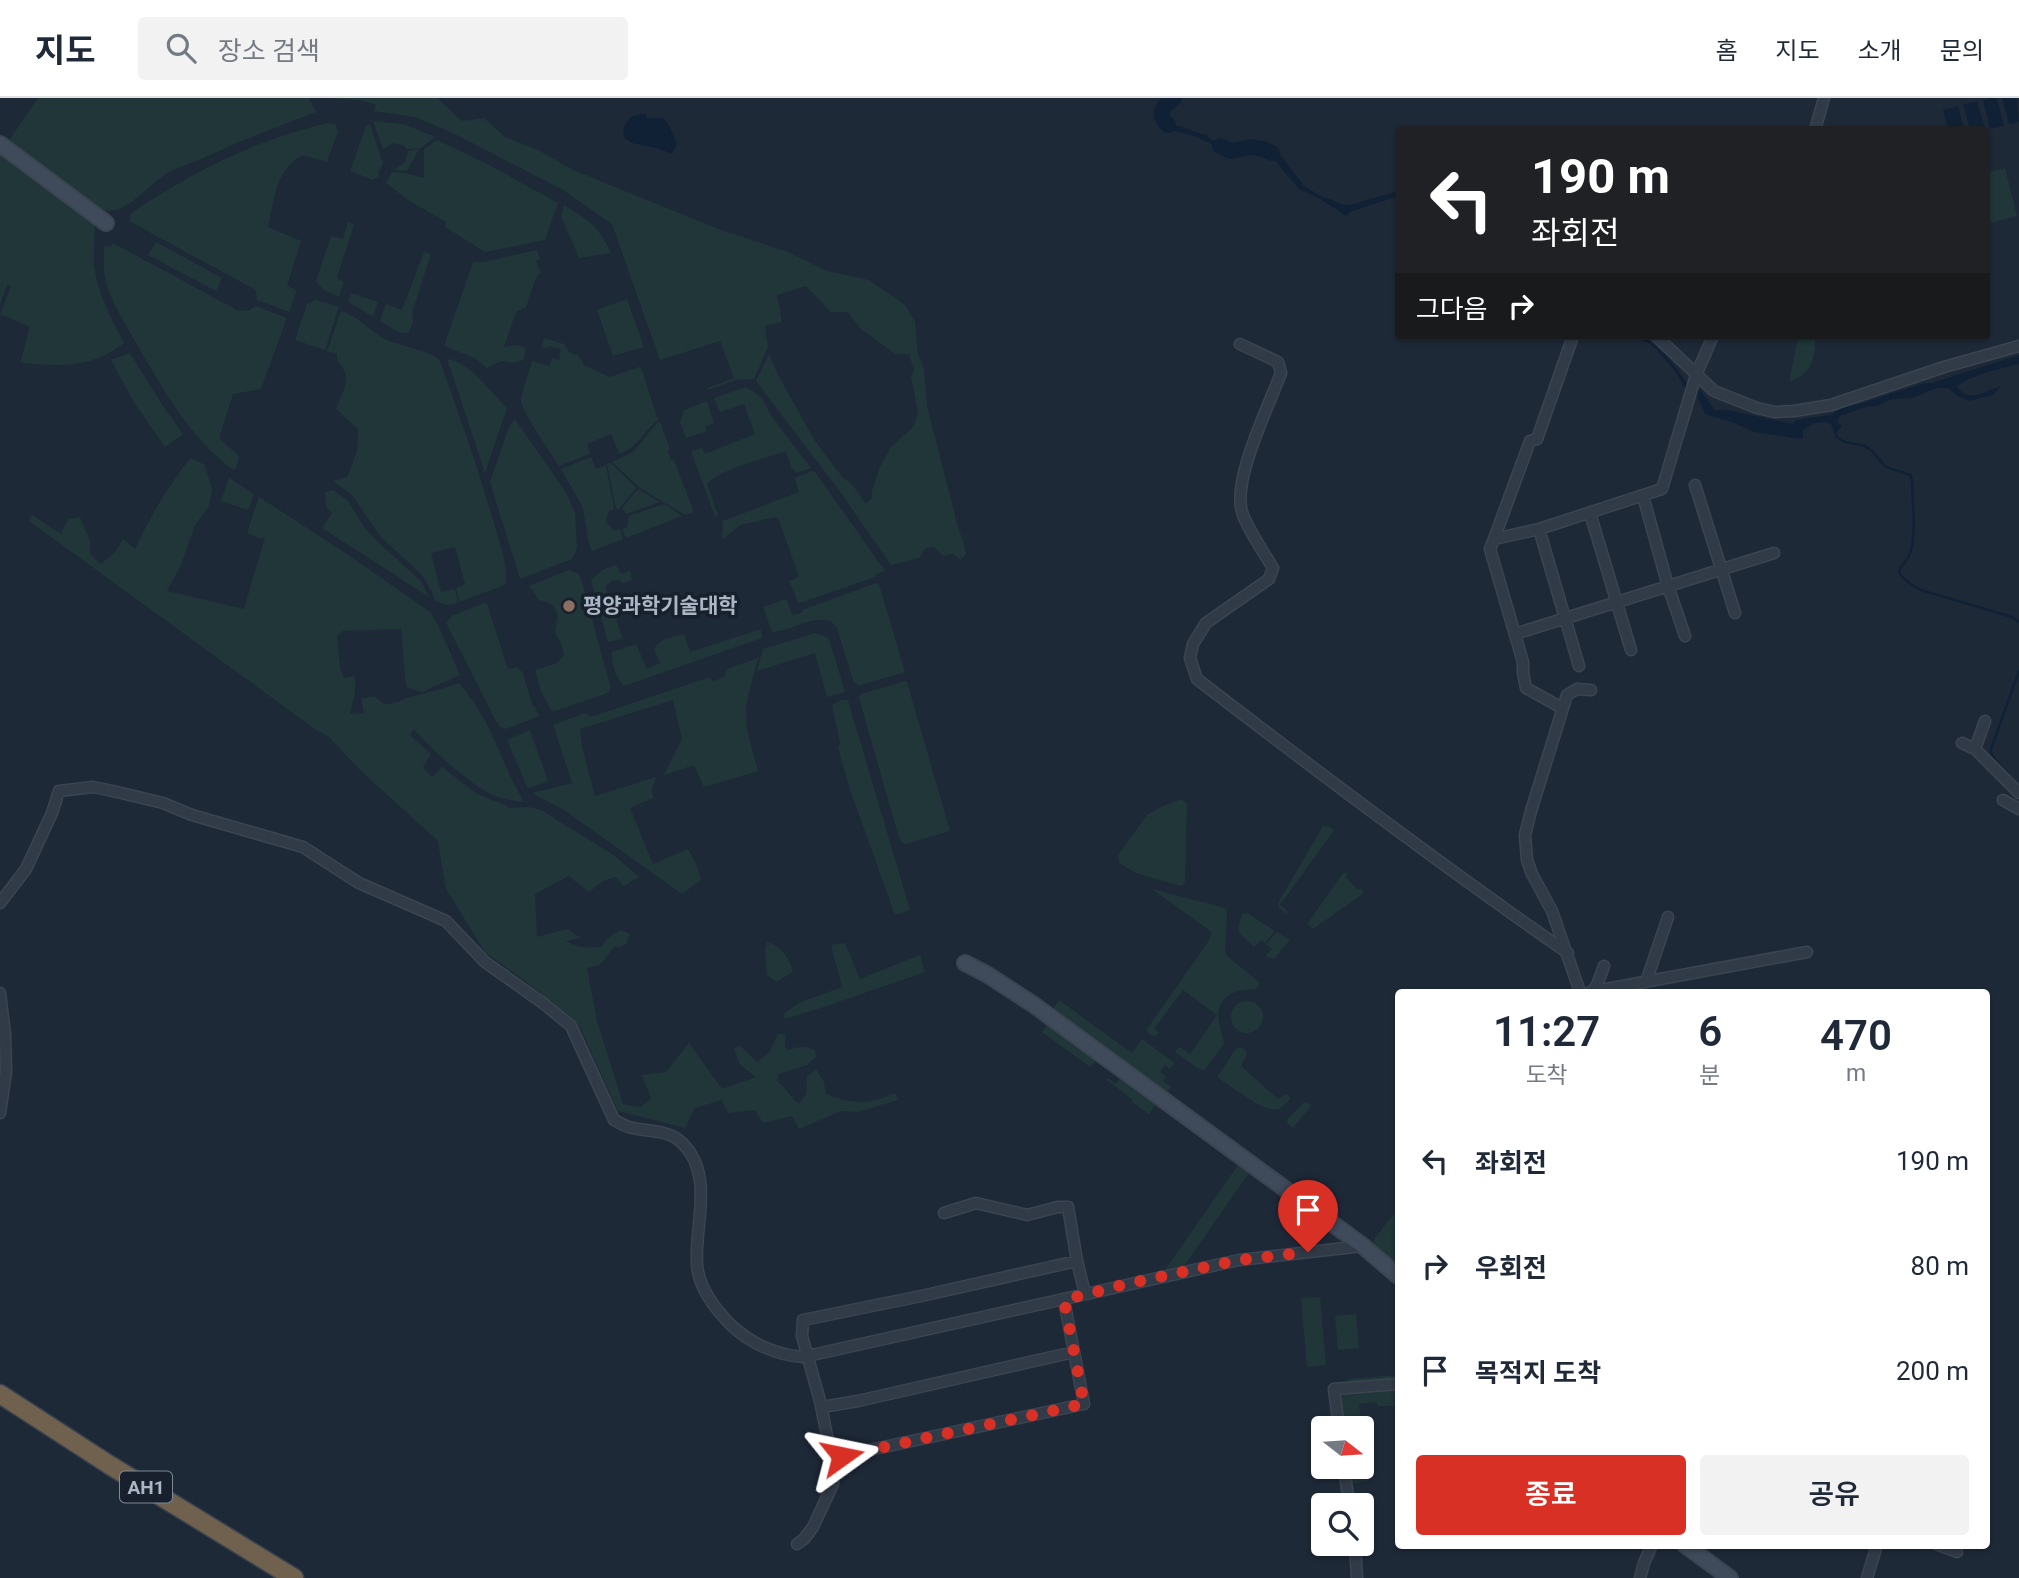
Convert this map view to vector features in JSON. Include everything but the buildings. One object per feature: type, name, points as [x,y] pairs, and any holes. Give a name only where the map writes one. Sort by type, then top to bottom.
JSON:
[{"type":"highway","name":"AH1","points":[[0,1394],[294,1578]]},
{"type":"highway","name":"AH1","points":[[0,1408],[274,1578]]},
{"type":"street","points":[[1816,126],[1824,98]]},
{"type":"street","points":[[0,144],[106,223]]},
{"type":"street","points":[[1562,708],[1526,688],[1523,662],[1490,549],[1530,441],[1537,439],[1572,340]]},
{"type":"street","points":[[1660,340],[1714,391],[1774,412],[1831,405],[2019,346]]},
{"type":"street","points":[[1494,539],[1539,529],[1662,489],[1696,375],[1711,340]]},
{"type":"street","points":[[1240,344],[1278,362],[1281,373],[1246,462],[1240,501],[1242,514],[1273,568],[1269,579],[1206,623],[1193,644],[1190,658],[1197,679],[1353,799],[1568,953]]},
{"type":"street","points":[[1695,485],[1735,613]]},
{"type":"street","points":[[1643,496],[1685,636]]},
{"type":"street","points":[[1590,513],[1631,650]]},
{"type":"street","points":[[1539,529],[1579,666]]},
{"type":"street","points":[[1515,634],[1774,553]]},
{"type":"street","points":[[1579,989],[1552,911],[1529,867],[1525,835],[1567,695],[1577,689],[1591,690]]},
{"type":"street","points":[[1975,749],[1985,721]]},
{"type":"street","points":[[1962,743],[1975,749],[2019,793]]},
{"type":"street","points":[[0,902],[26,869],[52,813],[59,791],[93,787],[163,803],[191,815],[303,847],[359,883],[446,921],[485,962],[571,1026],[614,1120],[629,1127],[660,1132],[682,1143],[699,1173],[702,1198],[697,1237],[697,1267],[702,1284],[717,1311],[737,1330],[783,1355],[807,1356],[1239,1260],[1363,1246]]},
{"type":"street","points":[[2003,800],[2019,809]]},
{"type":"street","points":[[1646,982],[1668,917]]},
{"type":"street","points":[[1608,989],[1807,952]]},
{"type":"street","points":[[965,963],[1034,1005],[1363,1246],[1395,1273]]},
{"type":"street","points":[[1594,989],[1604,966]]},
{"type":"street","points":[[0,993],[6,1073],[0,1113]]},
{"type":"street","points":[[944,1213],[976,1203],[1027,1215],[1068,1207],[1085,1294]]},
{"type":"street","points":[[797,1544],[813,1527],[833,1484],[831,1455],[822,1408],[802,1336],[803,1320],[1077,1261]]},
{"type":"street","points":[[831,1455],[842,1456],[1084,1404],[1064,1300]]},
{"type":"street","points":[[822,1408],[1074,1352]]},
{"type":"street","points":[[1337,1416],[1334,1389],[1395,1384]]},
{"type":"street","points":[[1640,1578],[1650,1549]]},
{"type":"street","points":[[1690,1549],[1730,1578]]},
{"type":"street","points":[[1867,1578],[1876,1549]]},
{"type":"street","points":[[1949,1549],[1957,1552]]},
{"type":"street","points":[[1355,1556],[1357,1578]]},
{"type":"green space","points":[[38,98],[309,98],[316,112],[176,169],[127,205],[111,211],[102,210],[8,142]]},
{"type":"green space","points":[[333,98],[437,98],[462,121],[484,118],[505,137],[538,150],[573,170],[721,230],[788,252],[827,271],[869,280],[905,305],[915,322],[918,355],[924,369],[927,406],[966,554],[961,560],[953,554],[943,556],[934,547],[925,548],[919,558],[891,565],[838,489],[756,381],[769,354],[815,441],[866,504],[872,498],[879,469],[890,448],[914,426],[918,412],[911,377],[914,370],[909,354],[895,354],[860,328],[848,312],[831,312],[806,286],[777,295],[782,322],[765,326],[768,347],[754,379],[736,380],[708,390],[707,388],[734,378],[720,341],[660,360],[612,224],[563,190],[457,135],[415,117],[374,111],[376,105],[360,100]]},
{"type":"green space","points":[[373,121],[404,124],[435,137],[421,148],[407,149],[403,145],[393,143],[383,149]]},
{"type":"green space","points":[[328,123],[335,124],[338,131],[327,162],[303,155],[294,160],[282,176],[272,206],[268,227],[301,241],[287,286],[297,290],[289,312],[257,300],[256,291],[252,288],[129,221],[130,214],[200,171],[276,138]]},
{"type":"green space","points":[[370,124],[383,163],[379,176],[373,180],[350,171],[366,126]]},
{"type":"green space","points":[[437,140],[558,203],[545,240],[485,252],[445,227],[446,222],[408,200],[386,183],[392,172],[424,178],[424,149]]},
{"type":"green space","points":[[419,149],[407,171],[393,170],[405,162],[408,151]]},
{"type":"green space","points":[[0,153],[95,224],[94,264],[98,285],[124,343],[99,358],[75,364],[20,363],[30,327],[0,314],[11,286],[7,285],[0,305]]},
{"type":"green space","points":[[2005,168],[2017,216],[1990,223],[1990,172]]},
{"type":"green space","points":[[564,205],[592,225],[611,253],[579,258],[561,216]]},
{"type":"green space","points":[[348,222],[354,225],[337,277],[344,282],[339,297],[324,290],[316,281],[331,236],[343,239]]},
{"type":"green space","points":[[156,242],[222,278],[216,291],[148,255]]},
{"type":"green space","points":[[113,243],[237,310],[248,311],[256,306],[287,318],[261,389],[233,394],[220,439],[239,456],[233,470],[203,443],[179,413],[120,315],[104,275],[105,246],[111,247]]},
{"type":"green space","points":[[537,250],[540,258],[536,261],[541,273],[537,275],[526,307],[516,312],[504,347],[525,347],[523,360],[515,363],[501,361],[487,368],[475,358],[444,346],[473,262]]},
{"type":"green space","points":[[424,252],[431,254],[412,313],[413,323],[408,333],[398,332],[380,321],[386,304],[402,310]]},
{"type":"green space","points":[[351,293],[378,302],[373,317],[348,302]]},
{"type":"green space","points":[[627,299],[644,347],[613,356],[597,310]]},
{"type":"green space","points":[[316,300],[339,307],[325,350],[295,340],[307,304]]},
{"type":"green space","points":[[341,311],[387,340],[439,359],[476,463],[501,548],[506,570],[505,585],[459,602],[456,588],[465,584],[455,547],[431,553],[441,592],[455,589],[458,603],[447,605],[435,601],[422,575],[381,537],[352,495],[333,481],[347,477],[357,452],[358,429],[336,409],[346,384],[345,372],[337,360],[337,354],[327,351]]},
{"type":"green space","points":[[544,338],[564,344],[569,352],[579,356],[584,365],[610,377],[639,367],[658,420],[626,451],[619,454],[611,434],[587,444],[590,454],[559,466],[530,422],[521,399],[532,361],[549,366],[552,358],[559,360],[561,349],[542,347]]},
{"type":"green space","points":[[1797,340],[1815,340],[1811,364],[1803,374],[1790,382],[1792,370]]},
{"type":"green space","points":[[130,353],[183,434],[165,447],[135,404],[111,360]]},
{"type":"green space","points":[[447,359],[456,361],[472,372],[507,408],[485,473]]},
{"type":"green space","points":[[746,387],[761,397],[772,417],[811,468],[795,473],[786,451],[722,474],[707,484],[718,515],[715,517],[691,451],[702,448],[705,454],[755,434],[744,404],[720,412],[714,398]]},
{"type":"green space","points":[[707,401],[714,423],[705,426],[707,431],[686,438],[680,422],[684,410]]},
{"type":"green space","points":[[515,419],[567,494],[575,513],[577,548],[572,559],[520,579],[490,482],[509,427]]},
{"type":"green space","points":[[658,422],[694,512],[685,515],[640,488],[612,462],[633,452]]},
{"type":"green space","points":[[591,457],[596,469],[606,465],[614,509],[608,512],[606,522],[614,531],[620,529],[623,539],[592,551],[583,508],[561,469]]},
{"type":"green space","points":[[191,458],[205,465],[212,490],[209,506],[195,525],[181,565],[167,591],[244,609],[265,537],[261,539],[247,533],[259,497],[430,612],[460,675],[422,692],[406,687],[401,629],[342,631],[337,636],[342,673],[344,678],[355,676],[355,693],[350,714],[364,713],[361,699],[374,696],[384,704],[392,704],[459,683],[488,726],[523,802],[491,794],[467,779],[414,729],[410,735],[431,754],[423,767],[432,777],[442,767],[477,794],[508,808],[529,807],[541,810],[615,856],[639,877],[624,886],[615,877],[603,881],[589,892],[569,876],[535,894],[537,937],[567,929],[581,938],[566,941],[578,946],[601,947],[620,930],[630,934],[626,944],[618,948],[615,946],[600,965],[587,968],[597,1021],[623,1104],[640,1107],[651,1099],[642,1075],[666,1072],[689,1043],[722,1089],[756,1077],[740,1065],[734,1049],[739,1045],[757,1062],[769,1053],[778,1034],[785,1034],[785,1047],[789,1050],[802,1047],[815,1050],[816,1057],[807,1065],[779,1074],[777,1081],[799,1104],[806,1094],[807,1077],[816,1069],[824,1082],[826,1094],[861,1102],[877,1100],[895,1093],[898,1100],[858,1112],[841,1111],[799,1129],[792,1116],[763,1123],[755,1110],[728,1113],[722,1100],[695,1108],[685,1128],[618,1111],[579,1025],[485,952],[446,889],[438,841],[362,772],[329,737],[29,521],[32,515],[61,534],[68,519],[80,517],[90,541],[90,554],[101,564],[116,551],[123,539],[135,549],[174,479]]},
{"type":"green space","points":[[611,463],[636,488],[620,508],[616,509],[607,464]]},
{"type":"green space","points":[[811,471],[815,472],[885,571],[800,603],[789,581],[799,577],[779,520],[776,517],[740,525],[722,540],[723,521],[799,492],[795,478]]},
{"type":"green space","points":[[229,478],[254,494],[248,510],[221,501]]},
{"type":"green space","points":[[638,489],[660,502],[626,514],[622,508]]},
{"type":"green space","points":[[333,490],[348,501],[364,527],[378,542],[421,581],[429,597],[322,528],[332,513],[326,507],[325,492]]},
{"type":"green space","points":[[664,504],[682,516],[626,538],[622,529],[627,527],[629,516]]},
{"type":"green space","points":[[616,565],[621,574],[630,571],[632,580],[623,583],[619,580],[612,581],[605,586],[623,639],[608,642],[591,580],[602,570]]},
{"type":"green space","points":[[569,570],[579,574],[583,585],[610,691],[552,712],[541,691],[535,670],[557,663],[564,655],[555,633],[558,615],[553,605],[539,600],[529,586]]},
{"type":"green space","points":[[879,584],[905,672],[861,685],[854,683],[837,628],[831,621],[815,620],[772,632],[763,607],[786,599],[793,616],[803,612],[802,610]]},
{"type":"green space","points":[[487,604],[508,669],[518,667],[522,671],[533,707],[539,716],[506,729],[500,727],[496,721],[446,623],[452,616]]},
{"type":"green space","points":[[761,629],[762,638],[624,686],[613,666],[612,652],[636,644],[647,669],[660,663],[654,649],[667,638],[684,634],[690,652]]},
{"type":"green space","points":[[815,633],[827,637],[830,642],[845,692],[827,697],[815,653],[757,671],[763,649]]},
{"type":"green space","points":[[758,658],[746,705],[747,730],[758,771],[704,787],[694,765],[664,775],[682,739],[673,700],[580,729],[595,796],[656,777],[652,790],[653,798],[630,808],[653,864],[688,849],[701,880],[682,894],[564,810],[532,793],[572,783],[553,725],[585,713],[591,717],[710,677],[713,682],[725,676],[727,669]]},
{"type":"green space","points":[[905,681],[950,831],[906,844],[899,838],[859,698],[861,694]]},
{"type":"green space","points":[[848,700],[910,910],[895,915],[849,787],[838,748],[840,743],[832,705]]},
{"type":"green space","points":[[530,730],[548,781],[530,788],[527,787],[507,740]]},
{"type":"green space","points":[[1182,799],[1187,804],[1185,883],[1181,886],[1136,873],[1119,863],[1118,855],[1147,815]]},
{"type":"green space","points":[[1323,826],[1334,830],[1280,905],[1287,914],[1279,908],[1278,903]]},
{"type":"green space","points":[[1344,872],[1358,890],[1361,889],[1364,893],[1313,929],[1307,924]]},
{"type":"green space","points":[[1152,889],[1225,908],[1227,956],[1259,982],[1256,989],[1241,990],[1223,1000],[1218,1013],[1224,1044],[1204,1070],[1175,1052],[1179,1047],[1190,1054],[1217,1015],[1183,990],[1154,1029],[1160,1033],[1153,1036],[1147,1029],[1212,934]]},
{"type":"green space","points":[[1247,913],[1275,931],[1265,943],[1261,940],[1254,947],[1241,935],[1238,929],[1242,914]]},
{"type":"green space","points":[[1277,932],[1290,940],[1274,959],[1265,956],[1272,949],[1266,944]]},
{"type":"green space","points":[[767,942],[784,954],[793,972],[776,982],[767,975]]},
{"type":"green space","points":[[845,943],[860,979],[920,955],[925,972],[785,1019],[783,1014],[799,1003],[842,987],[831,945]]},
{"type":"green space","points":[[1059,1000],[1132,1053],[1142,1039],[1175,1063],[1170,1069],[1165,1065],[1160,1072],[1166,1076],[1163,1081],[1171,1087],[1168,1091],[1163,1092],[1054,1012]]},
{"type":"green space","points":[[1247,1001],[1258,1006],[1263,1017],[1258,1028],[1247,1033],[1236,1028],[1231,1017],[1236,1006]]},
{"type":"green space","points":[[1047,1025],[1096,1060],[1090,1067],[1042,1032]]},
{"type":"green space","points":[[1240,1047],[1245,1049],[1247,1054],[1241,1066],[1278,1099],[1286,1094],[1291,1098],[1282,1107],[1265,1107],[1218,1078],[1235,1050]]},
{"type":"green space","points":[[1108,1078],[1115,1084],[1119,1079],[1155,1105],[1149,1114],[1132,1102],[1133,1100],[1107,1080]]},
{"type":"green space","points":[[1304,1102],[1312,1105],[1293,1128],[1287,1120]]},
{"type":"green space","points":[[1238,1165],[1249,1173],[1184,1266],[1165,1270]]},
{"type":"green space","points":[[1395,1215],[1395,1262],[1372,1246],[1375,1238]]},
{"type":"green space","points":[[1320,1297],[1326,1365],[1307,1367],[1301,1298]]},
{"type":"green space","points":[[1356,1314],[1359,1348],[1338,1350],[1335,1316]]},
{"type":"green space","points":[[1395,1375],[1395,1382],[1347,1384],[1349,1379]]},
{"type":"green space","points":[[1395,1387],[1395,1406],[1378,1406],[1376,1402],[1359,1404],[1360,1416],[1342,1416],[1340,1403],[1343,1394]]},
{"type":"green space","points":[[1348,1479],[1368,1479],[1368,1481],[1349,1484]]},
{"type":"water","points":[[1173,98],[1180,98],[1177,104],[1169,106],[1168,109],[1167,116],[1172,124],[1206,135],[1231,150],[1255,147],[1274,152],[1282,157],[1304,186],[1344,205],[1395,192],[1395,197],[1350,212],[1346,216],[1299,189],[1272,157],[1253,152],[1231,154],[1197,137],[1171,130],[1162,119],[1161,111]]},
{"type":"water","points":[[1997,98],[2004,126],[1990,129],[1983,100]]},
{"type":"water","points":[[2002,98],[2017,98],[2019,122],[2009,124]]},
{"type":"water","points":[[1977,101],[1984,126],[1969,126],[1963,105]]},
{"type":"water","points":[[1958,106],[1963,126],[1947,126],[1943,110]]},
{"type":"water","points":[[646,114],[647,118],[663,118],[668,123],[677,144],[672,154],[632,143],[624,138],[624,128],[628,120],[636,115]]},
{"type":"water","points":[[1642,340],[1649,340],[1668,357],[1687,383],[1701,391],[1715,410],[1728,410],[1793,424],[1796,420],[1830,415],[1844,407],[2019,355],[2019,364],[1976,376],[1957,387],[1968,395],[1973,395],[2001,386],[1993,395],[1970,401],[1957,396],[1948,388],[1937,388],[1912,398],[1893,399],[1840,416],[1837,422],[1842,426],[1837,432],[1834,432],[1833,426],[1827,422],[1814,423],[1803,430],[1801,439],[1754,432],[1705,414],[1697,395],[1685,388],[1675,371],[1650,344]]},
{"type":"waterway","points":[[1168,125],[1162,116],[1162,110],[1174,98]]},
{"type":"waterway","points":[[1220,146],[1231,151],[1252,147],[1272,153]]},
{"type":"waterway","points":[[1833,425],[1837,437],[1845,442],[1865,446],[1886,467],[1910,475],[1913,536],[1909,556],[1899,572],[1903,578],[1921,590],[2012,617],[2019,622]]},
{"type":"waterway","points":[[2019,671],[1991,749],[1992,756],[2019,786]]},
{"type":"place","name":"평양과학기술대학","points":[[569,606]]},
{"type":"route","points":[[842,1456],[1084,1404],[1064,1300],[1239,1260],[1308,1252]]}]
